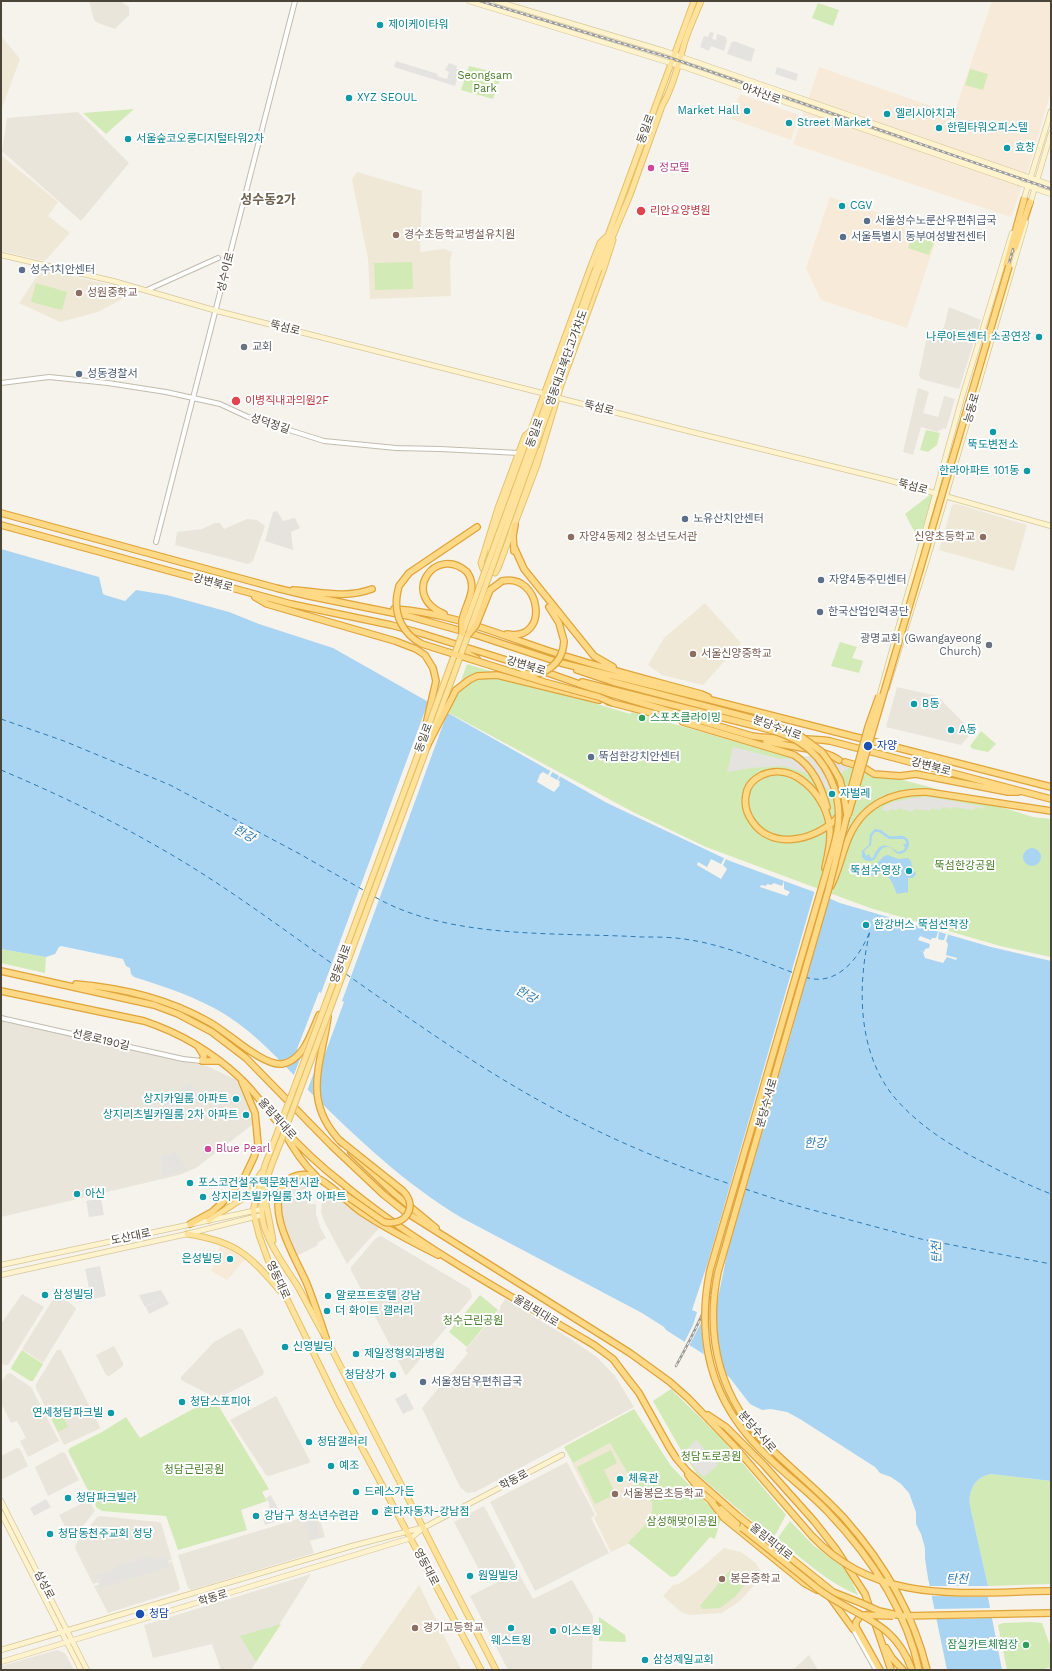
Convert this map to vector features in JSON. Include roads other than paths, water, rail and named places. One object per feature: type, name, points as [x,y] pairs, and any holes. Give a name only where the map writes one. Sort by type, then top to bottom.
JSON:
[{"type":"highway","points":[[828,818],[821,802],[811,788],[800,779],[789,774],[774,772],[763,774],[754,780],[746,793],[745,805],[752,823],[766,835],[784,840],[805,837],[835,820],[849,797],[868,727],[885,676],[1027,201]]},
{"type":"highway","points":[[842,836],[1008,265]]},
{"type":"highway","name":"강변북로","points":[[1,513],[276,588],[437,624],[561,663],[1051,787]]},
{"type":"highway","name":"강변북로","points":[[1,525],[247,593],[391,625],[741,733],[774,739],[810,739],[835,742],[1051,799]]},
{"type":"highway","points":[[448,642],[472,658],[530,674],[546,671],[554,666],[559,659],[563,650],[564,641],[561,627],[557,618],[519,566],[514,547],[513,536],[515,525]]},
{"type":"highway","points":[[477,527],[409,573],[399,586],[396,607],[400,621],[409,635],[422,644],[613,702]]},
{"type":"highway","points":[[514,547],[524,569],[594,656],[608,666],[701,694],[712,700]]},
{"type":"highway","points":[[495,632],[508,635],[520,634],[527,631],[532,626],[536,615],[535,602],[529,590],[517,582],[510,580],[502,581],[490,590],[476,625],[465,634],[462,621],[472,591],[472,583],[467,572],[453,564],[442,564],[429,572],[423,584],[424,598],[429,605],[437,611],[455,619],[495,632],[595,666],[642,677]]},
{"type":"highway","points":[[276,588],[344,595],[359,594],[372,589]]},
{"type":"highway","points":[[247,593],[267,604],[395,641],[416,649],[424,655],[433,668],[436,681],[424,747]]},
{"type":"highway","points":[[373,609],[412,610],[455,619]]},
{"type":"highway","name":"분당수서로","points":[[561,663],[592,676],[800,735],[816,746],[828,759],[840,780],[847,815],[828,891],[721,1262],[713,1302],[714,1338],[723,1375],[730,1395],[739,1412],[770,1449],[833,1507],[876,1557],[894,1586],[909,1617],[927,1670]]},
{"type":"highway","name":"분당수서로","points":[[551,674],[757,723],[803,745],[821,762],[832,782],[838,802],[838,826],[826,873],[710,1270],[705,1304],[707,1346],[716,1382],[724,1402],[735,1420],[764,1453],[828,1511],[870,1563],[898,1611],[919,1670]]},
{"type":"highway","points":[[424,747],[456,690],[477,676],[497,675],[542,687],[613,702],[786,752],[800,759],[810,768],[818,781],[827,807],[830,832],[821,888]]},
{"type":"highway","points":[[663,716],[712,724]]},
{"type":"highway","points":[[741,733],[783,746],[827,753],[839,760]]},
{"type":"highway","points":[[845,762],[863,767],[874,774],[900,776],[916,774],[1008,792],[1030,793]]},
{"type":"highway","points":[[828,891],[838,872],[849,836],[857,822],[874,805],[894,796],[927,792],[1051,811]]},
{"type":"highway","name":"올림픽대로","points":[[1,971],[154,1005],[178,1014],[212,1032],[235,1048],[255,1066],[331,1145],[384,1195],[409,1214],[630,1353],[670,1382],[698,1408],[735,1447],[812,1536],[829,1552],[853,1568],[874,1578],[902,1588],[943,1592],[1051,1591]]},
{"type":"highway","points":[[57,983],[89,986],[157,999],[197,1015],[228,1034],[268,1062],[279,1064],[288,1062],[302,1051],[327,1000]]},
{"type":"highway","name":"올림픽대로","points":[[1,991],[144,1021],[166,1028],[198,1046],[220,1061],[240,1078],[280,1125],[341,1183],[364,1201],[412,1235],[477,1276],[594,1345],[613,1359],[638,1393],[676,1458],[688,1471],[727,1507],[833,1592],[879,1611],[902,1616],[1051,1613]]},
{"type":"highway","points":[[329,1014],[325,1038],[317,1068],[317,1092],[324,1119],[339,1140],[384,1184],[447,1238]]},
{"type":"highway","points":[[198,1046],[204,1056],[202,1061],[220,1061]]},
{"type":"highway","points":[[190,1224],[212,1212],[222,1203],[244,1178],[254,1157],[258,1144],[255,1113],[240,1078]]},
{"type":"highway","points":[[280,1125],[290,1145],[302,1159],[341,1192],[384,1222],[398,1222],[406,1216],[409,1210],[409,1200],[406,1193],[339,1140]]},
{"type":"highway","points":[[302,1159],[306,1166],[323,1182],[361,1211],[384,1226],[477,1276]]},
{"type":"highway","points":[[323,1182],[312,1176],[306,1175],[288,1179],[281,1189],[279,1203],[283,1232],[303,1274],[326,1338]]},
{"type":"highway","points":[[698,1408],[726,1427],[744,1444],[821,1529],[836,1549],[865,1594],[891,1670]]},
{"type":"highway","points":[[676,1458],[699,1489],[742,1528],[818,1589],[834,1600],[876,1622],[887,1631],[903,1650],[912,1670]]},
{"type":"highway","points":[[711,1501],[724,1518],[804,1583],[831,1599]]},
{"type":"highway","points":[[817,1579],[852,1629]]},
{"type":"highway","points":[[880,1670],[856,1627],[856,1622],[861,1615],[902,1616]]},
{"type":"highway","points":[[878,1629],[890,1655],[903,1670]]},
{"type":"main road","name":"아차산로","points":[[471,1],[671,62],[1051,194]]},
{"type":"main road","name":"아차산로","points":[[496,1],[674,54],[906,137],[1051,185]]},
{"type":"main road","name":"동일로","points":[[382,869],[465,634],[490,557],[597,269],[606,237],[694,1]]},
{"type":"main road","name":"동일로","points":[[519,453],[498,508],[481,563],[482,569],[492,573],[497,571],[515,525],[541,453],[559,397],[561,385],[662,106],[682,57],[688,34],[701,1]]},
{"type":"main road","points":[[685,25],[686,28],[684,34],[688,34]]},
{"type":"main road","name":"능동로","points":[[1051,112],[1028,186],[1027,201],[1031,206],[889,684],[882,697],[883,682],[974,358],[1021,204],[1027,201],[1035,188],[1051,133]]},
{"type":"main road","points":[[902,143],[906,137],[1015,177],[1019,183]]},
{"type":"main road","points":[[1015,177],[1021,175]]},
{"type":"main road","points":[[490,557],[491,545],[495,532],[531,431],[595,255],[600,243],[606,237]]},
{"type":"main road","name":"동일로","points":[[597,269],[606,250],[613,240]]},
{"type":"main road","name":"뚝섬로","points":[[1,255],[147,290],[217,311],[937,493],[1051,526]]},
{"type":"main road","name":"영동대교북단고가차도","points":[[495,560],[597,269]]},
{"type":"main road","points":[[519,453],[525,436],[531,431]]},
{"type":"main road","points":[[495,560],[508,535],[537,452],[541,450]]},
{"type":"main road","name":"동일로","points":[[465,634],[495,560]]},
{"type":"main road","name":"동일로","points":[[377,866],[424,747]]},
{"type":"main road","name":"영동대로","points":[[377,866],[265,1165],[253,1211],[258,1235],[268,1260],[337,1401],[481,1670]]},
{"type":"main road","name":"영동대로","points":[[382,869],[269,1172],[264,1192],[262,1216],[266,1230],[275,1249],[326,1338],[496,1670]]},
{"type":"main road","points":[[209,1220],[245,1197],[251,1190],[265,1165]]},
{"type":"main road","points":[[264,1192],[275,1249]]},
{"type":"main road","name":"도산대로","points":[[1,1265],[262,1209]]},
{"type":"main road","name":"도산대로","points":[[1,1275],[188,1234],[262,1216]]},
{"type":"main road","points":[[188,1234],[220,1240],[243,1253],[263,1270],[286,1298]]},
{"type":"main road","name":"학동로","points":[[1,1662],[411,1538],[423,1528],[562,1455]]},
{"type":"main road","name":"삼성로","points":[[1,1501],[65,1631],[67,1642],[81,1670]]},
{"type":"main road","name":"삼성로","points":[[1,1513],[65,1631],[72,1640],[87,1670]]},
{"type":"main road","name":"학동로","points":[[1,1650],[407,1531],[423,1528]]},
{"type":"street","name":"성수이로","points":[[156,542],[217,311],[295,1]]},
{"type":"street","points":[[147,290],[218,258]]},
{"type":"street","name":"성덕정길","points":[[1,383],[49,377],[108,383],[220,404],[248,417],[324,441],[396,448],[519,453]]},
{"type":"street","name":"선릉로190길","points":[[1,1018],[183,1059],[202,1061]]},
{"type":"street","points":[[852,1629],[876,1670]]},
{"type":"water","name":"한강","points":[[1,549],[99,577],[103,594],[125,601],[136,590],[167,595],[229,612],[259,624],[333,648],[607,803],[730,861],[840,903],[991,947],[1051,961],[1051,1481],[991,1474],[977,1481],[970,1495],[970,1506],[988,1586],[986,1587],[1002,1670],[947,1670],[928,1578],[925,1548],[916,1524],[916,1512],[909,1493],[901,1484],[891,1477],[880,1473],[875,1467],[787,1412],[771,1409],[762,1410],[750,1404],[730,1378],[705,1355],[642,1313],[462,1218],[441,1205],[402,1176],[364,1144],[260,1042],[226,1015],[193,998],[134,977],[131,974],[130,968],[126,966],[123,959],[61,946],[55,954],[46,957],[1,949]]},
{"type":"water","points":[[875,829],[881,830],[889,836],[903,836],[908,840],[908,849],[899,854],[891,848],[885,847],[874,860],[867,861],[862,857],[862,851],[869,845],[870,834]],"holes":[[[875,832],[879,832],[889,839],[904,839],[906,842],[906,844],[903,844],[905,848],[904,850],[898,852],[890,847],[883,846],[878,849],[873,858],[871,858],[869,854],[866,856],[864,851],[871,845],[872,836]]]},
{"type":"water","points":[[1032,848],[1038,851],[1041,857],[1038,863],[1032,866],[1026,863],[1023,857],[1026,851]]},
{"type":"water","points":[[888,855],[898,859],[908,858],[911,861],[912,868],[916,874],[913,878],[908,878],[908,892],[897,894],[891,880],[885,874],[881,873],[871,876],[862,870],[865,865],[875,865],[884,856]]},
{"type":"railway","points":[[480,1],[671,58],[1051,189]]},
{"type":"railway","points":[[676,1366],[699,1322],[717,1277],[1013,249]]},
{"type":"place","name":"제이케이타워","points":[[380,25]]},
{"type":"place","name":"XYZ SEOUL","points":[[349,98]]},
{"type":"place","name":"Market Hall","points":[[747,111]]},
{"type":"place","name":"엘리시아치과","points":[[887,114]]},
{"type":"place","name":"Street Market","points":[[789,123]]},
{"type":"place","name":"한림타워오피스텔","points":[[939,128]]},
{"type":"place","name":"서울숲코오롱디지털타워2차","points":[[128,139]]},
{"type":"place","name":"효창","points":[[1007,148]]},
{"type":"place","name":"정모텔","points":[[651,168]]},
{"type":"place","name":"CGV","points":[[842,206]]},
{"type":"place","name":"리안요양병원","points":[[641,211]]},
{"type":"place","name":"서울성수노룬산우편취급국","points":[[867,221]]},
{"type":"place","name":"경수초등학교병설유치원","points":[[396,235]]},
{"type":"place","name":"서울특별시 동부여성발전센터","points":[[843,237]]},
{"type":"place","name":"성수1치안센터","points":[[22,270]]},
{"type":"place","name":"성원중학교","points":[[79,293]]},
{"type":"place","name":"나루아트센터 소공연장","points":[[1039,337]]},
{"type":"place","name":"교회","points":[[244,347]]},
{"type":"place","name":"성동경찰서","points":[[79,374]]},
{"type":"place","name":"이병직내과의원2F","points":[[236,401]]},
{"type":"place","name":"뚝도변전소","points":[[993,432]]},
{"type":"place","name":"한라아파트 101동","points":[[1027,471]]},
{"type":"place","name":"노유산치안센터","points":[[685,519]]},
{"type":"place","name":"자양4동제2 청소년도서관","points":[[571,537]]},
{"type":"place","name":"신양초등학교","points":[[983,537]]},
{"type":"place","name":"자양4동주민센터","points":[[821,580]]},
{"type":"place","name":"한국산업인력공단","points":[[820,612]]},
{"type":"place","name":"광명교회 (Gwangayeong Church)","points":[[989,645]]},
{"type":"place","name":"서울신양중학교","points":[[693,654]]},
{"type":"place","name":"B동","points":[[914,704]]},
{"type":"place","name":"스포츠클라이밍","points":[[642,718]]},
{"type":"place","name":"A동","points":[[951,730]]},
{"type":"place","name":"자양","points":[[868,746]]},
{"type":"place","name":"뚝섬한강치안센터","points":[[591,757]]},
{"type":"place","name":"자벌레","points":[[832,794]]},
{"type":"place","name":"뚝섬수영장","points":[[909,871]]},
{"type":"place","name":"한강버스 뚝섬선착장","points":[[866,925]]},
{"type":"place","name":"상지카일룸 아파트","points":[[236,1099]]},
{"type":"place","name":"상지리츠빌카일룸 2차 아파트","points":[[246,1115]]},
{"type":"place","name":"Blue Pearl","points":[[208,1149]]},
{"type":"place","name":"포스코건설주택문화전시관","points":[[190,1183]]},
{"type":"place","name":"아신","points":[[77,1194]]},
{"type":"place","name":"상지리츠빌카일룸 3차 아파트","points":[[203,1197]]},
{"type":"place","name":"은성빌딩","points":[[230,1259]]},
{"type":"place","name":"삼성빌딩","points":[[45,1295]]},
{"type":"place","name":"알로프트호텔 강남","points":[[328,1296]]},
{"type":"place","name":"더 화이트 갤러리","points":[[327,1311]]},
{"type":"place","name":"신영빌딩","points":[[285,1347]]},
{"type":"place","name":"제일정형외과병원","points":[[356,1354]]},
{"type":"place","name":"청담상가","points":[[393,1375]]},
{"type":"place","name":"서울청담우편취급국","points":[[423,1382]]},
{"type":"place","name":"청담스포피아","points":[[182,1402]]},
{"type":"place","name":"연세청담파크빌","points":[[111,1413]]},
{"type":"place","name":"청담갤러리","points":[[309,1442]]},
{"type":"place","name":"예조","points":[[331,1466]]},
{"type":"place","name":"체육관","points":[[620,1479]]},
{"type":"place","name":"드레스가든","points":[[356,1492]]},
{"type":"place","name":"서울봉은초등학교","points":[[615,1494]]},
{"type":"place","name":"청담파크빌라","points":[[68,1498]]},
{"type":"place","name":"혼다자동차-강남점","points":[[375,1512]]},
{"type":"place","name":"강남구 청소년수련관","points":[[256,1516]]},
{"type":"place","name":"청담동천주교회 성당","points":[[50,1534]]},
{"type":"place","name":"원일빌딩","points":[[470,1576]]},
{"type":"place","name":"봉은중학교","points":[[722,1579]]},
{"type":"place","name":"청담","points":[[140,1614]]},
{"type":"place","name":"경기고등학교","points":[[415,1628]]},
{"type":"place","name":"웨스트윙","points":[[511,1628]]},
{"type":"place","name":"이스트윙","points":[[553,1631]]},
{"type":"place","name":"잠실카트체험장","points":[[1026,1645]]},
{"type":"place","name":"삼성제일교회","points":[[645,1660]]},
{"type":"district","name":"성수동2가","points":[[268,200]]},
{"type":"park label","name":"Seongsam Park","points":[[485,82]]},
{"type":"park label","name":"뚝섬한강공원","points":[[965,866]]},
{"type":"park label","name":"청수근린공원","points":[[473,1321]]},
{"type":"park label","name":"청담도로공원","points":[[711,1457]]},
{"type":"park label","name":"청담근린공원","points":[[194,1470]]},
{"type":"park label","name":"삼성해맞이공원","points":[[682,1522]]},
{"type":"water label","name":"탄천","points":[[937,1252]]},
{"type":"water label","name":"탄천","points":[[957,1579]]}]
